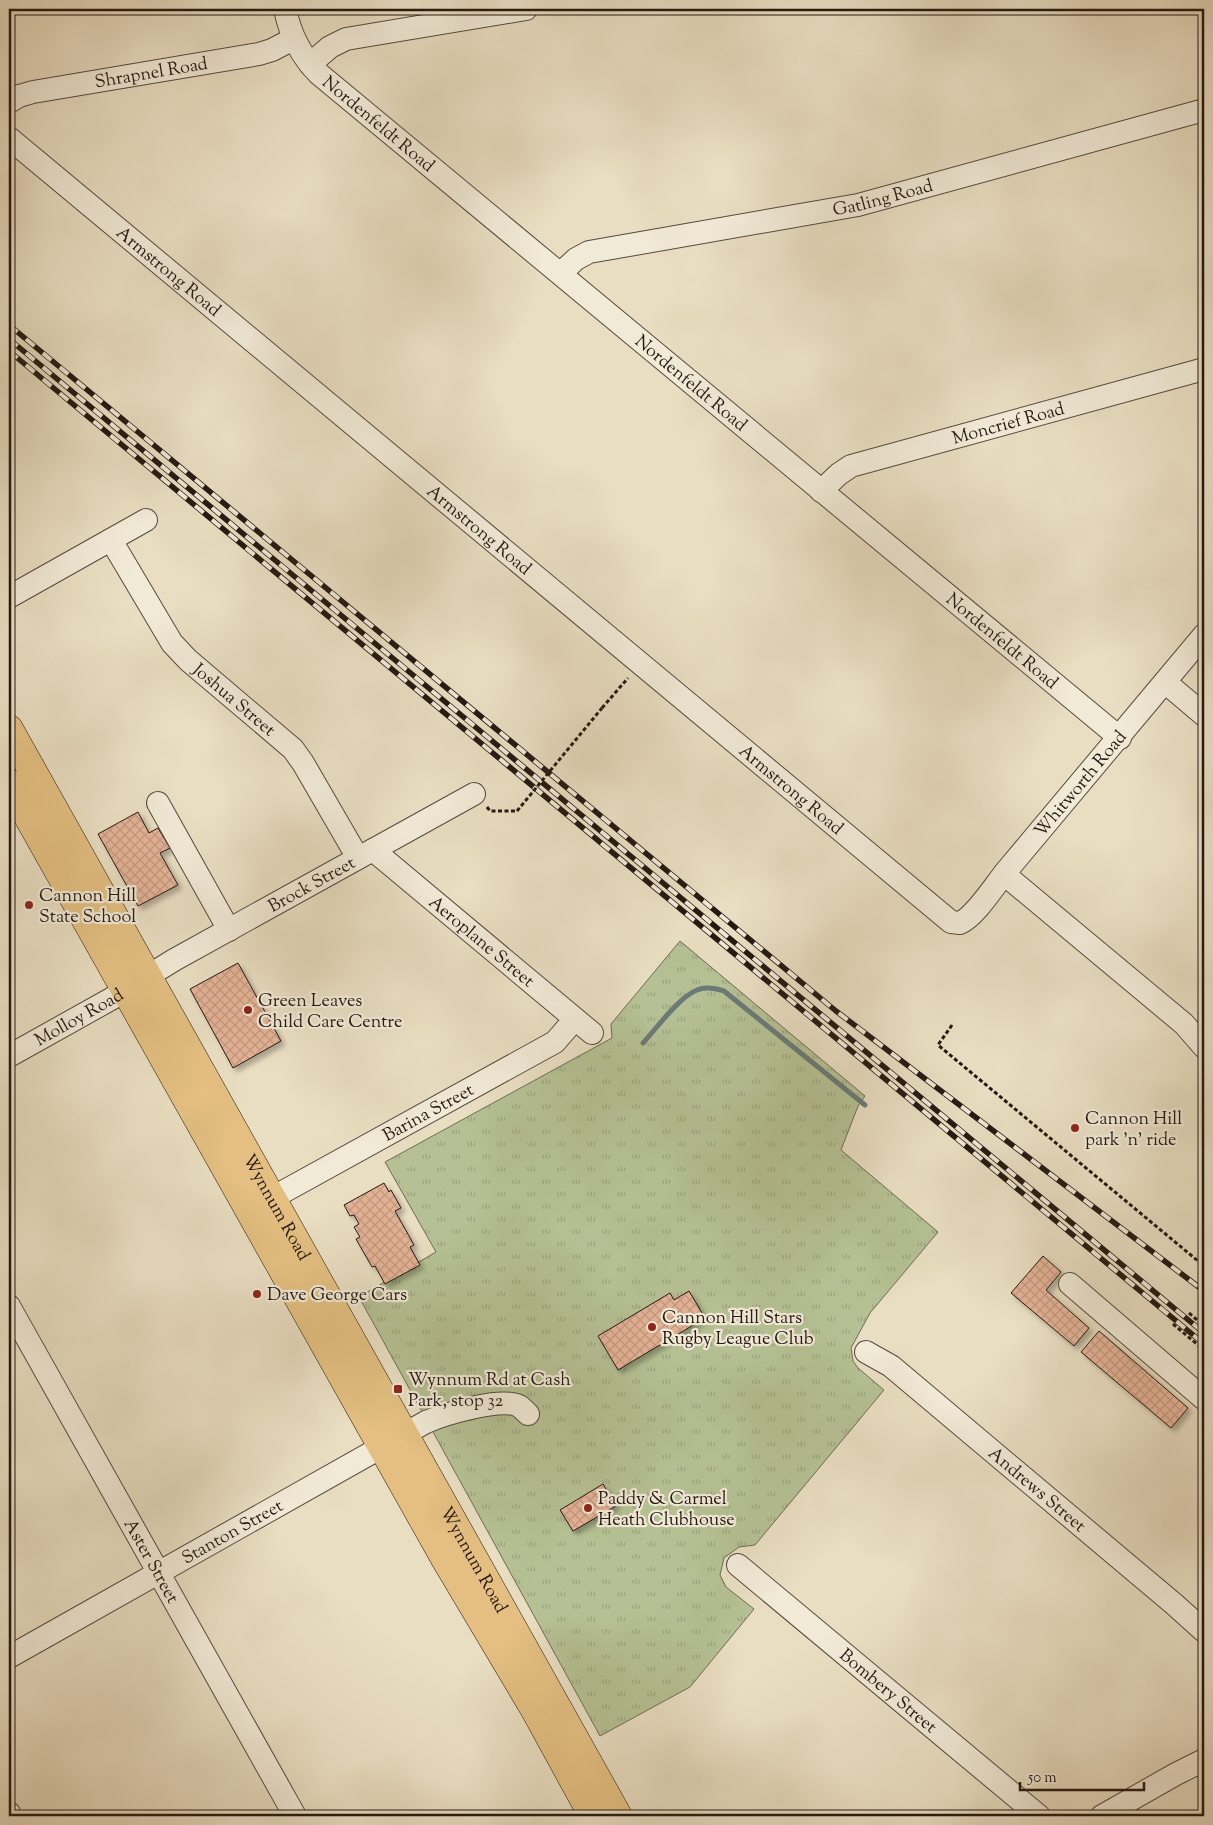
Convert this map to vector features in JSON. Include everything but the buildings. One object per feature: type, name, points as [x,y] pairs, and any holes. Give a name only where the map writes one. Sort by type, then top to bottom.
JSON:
[{"type":"main road","name":"Wynnum Road","points":[[9,729],[272,1198],[474,1608],[535,1710],[593,1816]]},
{"type":"main road","name":"Wynnum Road","points":[[9,783],[125,991],[618,1816]]},
{"type":"street","name":"Nordenfeldt Road","points":[[285,9],[293,39],[310,64],[331,83],[1120,738]]},
{"type":"street","points":[[310,64],[330,47],[346,39],[526,9]]},
{"type":"street","name":"Shrapnel Road","points":[[9,102],[18,96],[33,92],[251,56],[272,50],[293,39]]},
{"type":"street","name":"Gatling Road","points":[[561,273],[576,259],[589,252],[858,205],[1204,110]]},
{"type":"street","name":"Armstrong Road","points":[[9,138],[951,922]]},
{"type":"street","name":"Moncrief Road","points":[[821,491],[839,474],[851,466],[1204,369]]},
{"type":"street","points":[[9,597],[146,520]]},
{"type":"street","name":"Joshua Street","points":[[111,540],[172,643],[188,660],[293,749],[365,854]]},
{"type":"street","name":"Whitworth Road","points":[[951,922],[960,923],[968,918],[1204,635]]},
{"type":"street","points":[[1165,682],[1204,715]]},
{"type":"street","name":"Brock Street","points":[[148,976],[474,794]]},
{"type":"street","points":[[158,803],[230,930]]},
{"type":"street","name":"Aeroplane Street","points":[[365,854],[584,1026]]},
{"type":"street","points":[[1004,874],[1184,1024],[1204,1047]]},
{"type":"street","name":"Molloy Road","points":[[9,1056],[125,991],[148,976]]},
{"type":"street","name":"Barina Street","points":[[272,1198],[584,1026]]},
{"type":"street","points":[[1070,1284],[1204,1399]]},
{"type":"street","name":"Aster Street","points":[[9,1306],[295,1816]]},
{"type":"street","name":"Andrews Street","points":[[866,1352],[891,1366],[1202,1626]]},
{"type":"street","name":"Stanton Street","points":[[9,1657],[426,1422],[444,1414],[502,1404],[518,1406],[528,1414]]},
{"type":"street","name":"Bombery Street","points":[[738,1565],[1039,1816]]},
{"type":"street","points":[[1102,1816],[1204,1760]]},
{"type":"path","points":[[474,794],[490,811],[517,811],[639,664]]},
{"type":"path","points":[[952,1026],[938,1045],[1204,1266]]},
{"type":"path","points":[[1188,1313],[1204,1326]]},
{"type":"path","points":[[1173,1324],[1204,1350]]},
{"type":"green space","points":[[680,941],[865,1096],[858,1106],[841,1150],[938,1232],[870,1313],[851,1348],[853,1361],[858,1368],[884,1390],[755,1545],[739,1547],[724,1558],[720,1575],[726,1587],[754,1609],[690,1687],[600,1736],[359,1297],[436,1252],[385,1162],[612,1038],[611,1024]]},
{"type":"waterway","points":[[643,1043],[675,1006],[690,994],[704,988],[721,990],[865,1105]]},
{"type":"railway","points":[[9,325],[836,1011],[1204,1291]]},
{"type":"railway","points":[[9,339],[1204,1333]]},
{"type":"railway","points":[[9,351],[1204,1344]]},
{"type":"place","name":"Cannon Hill State School","points":[[29,905]]},
{"type":"place","name":"Green Leaves Child Care Centre","points":[[248,1010]]},
{"type":"place","name":"Cannon Hill park 'n' ride","points":[[1075,1128]]},
{"type":"place","name":"Dave George Cars","points":[[257,1294]]},
{"type":"place","name":"Cannon Hill Stars Rugby League Club","points":[[652,1327]]},
{"type":"place","name":"Wynnum Rd at Cash Park, stop 32","points":[[398,1389]]},
{"type":"place","name":"Paddy & Carmel Heath Clubhouse","points":[[588,1508]]}]
